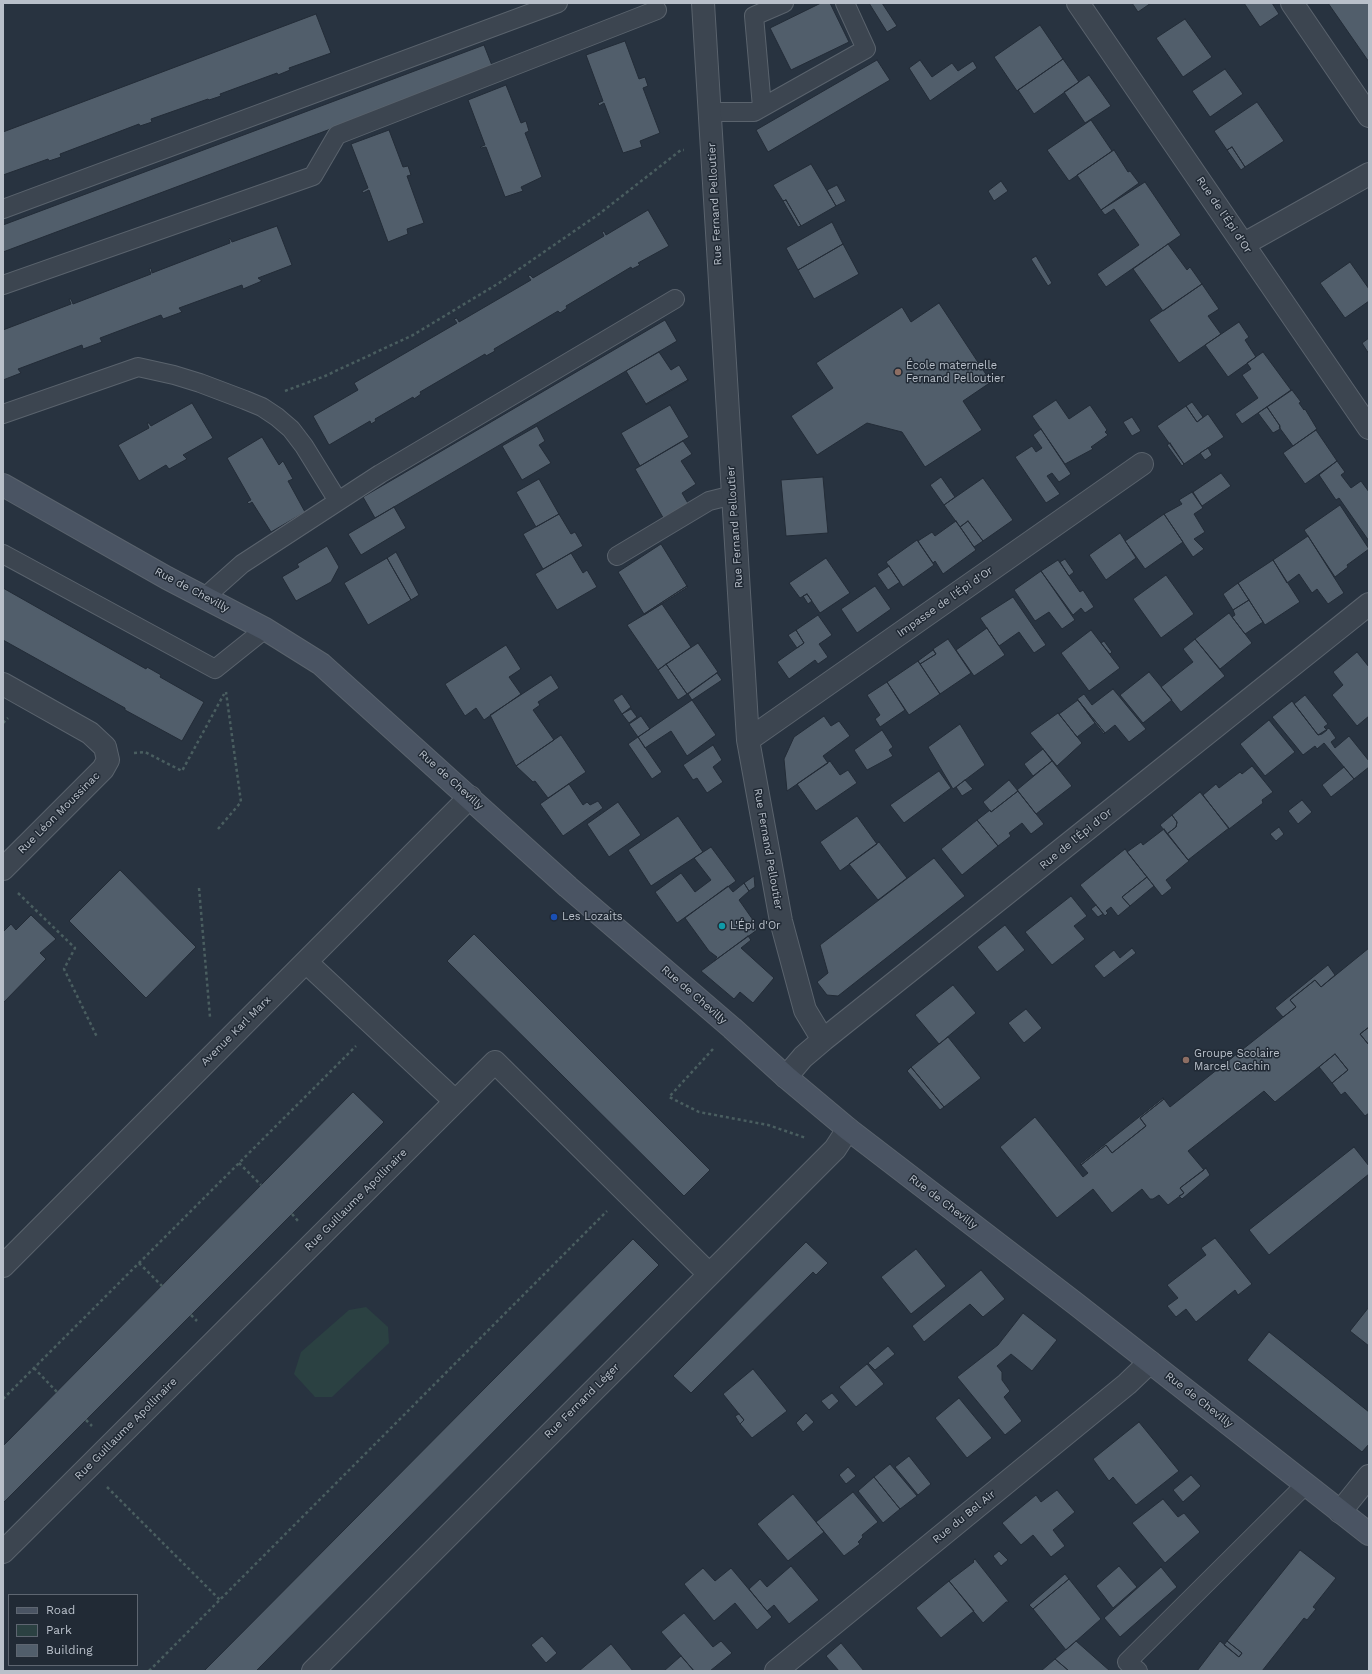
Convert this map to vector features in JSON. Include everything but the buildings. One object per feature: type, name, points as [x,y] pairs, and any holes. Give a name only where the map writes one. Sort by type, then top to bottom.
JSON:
[{"type":"street","name":"Rue Fernand Pelloutier","points":[[703,3],[748,740],[781,921],[805,1010],[823,1040]]},
{"type":"street","name":"Rue de l'Épi d'Or","points":[[1078,3],[1369,428]]},
{"type":"street","points":[[1292,3],[1369,116]]},
{"type":"street","points":[[1244,244],[1369,174]]},
{"type":"street","name":"Impasse de l'Épi d'Or","points":[[748,740],[1142,464]]},
{"type":"street","name":"Rue de Chevilly","points":[[3,485],[265,629],[321,664],[568,886],[732,1028],[786,1077],[848,1129],[1150,1362],[1369,1534]]},
{"type":"street","name":"Rue de l'Épi d'Or","points":[[786,1077],[803,1057],[823,1040],[1369,604]]},
{"type":"street","points":[[3,684],[90,733],[105,747],[107,754]]},
{"type":"street","name":"Rue Léon Moussinac","points":[[7,857],[103,769],[108,760],[107,754]]},
{"type":"street","name":"Avenue Karl Marx","points":[[3,1266],[470,798]]},
{"type":"street","points":[[306,962],[455,1101]]},
{"type":"street","name":"Rue Guillaume Apollinaire","points":[[3,1552],[495,1062],[709,1274]]},
{"type":"street","name":"Rue Fernand Léger","points":[[313,1671],[835,1149],[848,1129]]},
{"type":"street","name":"Rue du Bel Air","points":[[776,1671],[1127,1384],[1150,1362]]},
{"type":"street","points":[[1340,1512],[1369,1476]]},
{"type":"lane","points":[[3,209],[558,3]]},
{"type":"lane","points":[[762,108],[754,16],[784,3]]},
{"type":"lane","points":[[710,112],[754,112],[866,49],[845,3]]},
{"type":"lane","points":[[3,285],[313,176],[337,135],[657,10]]},
{"type":"lane","points":[[205,597],[242,564],[338,501],[387,470],[675,299]]},
{"type":"lane","points":[[3,414],[138,367],[200,383],[262,407],[277,417],[291,429],[304,446],[338,501]]},
{"type":"lane","points":[[617,556],[709,501],[733,495]]},
{"type":"lane","points":[[3,554],[215,669],[265,629]]},
{"type":"lane","points":[[1138,1671],[1127,1662],[1306,1484]]},
{"type":"path","points":[[262,407],[272,396],[324,376],[413,335],[499,283],[599,214],[681,150]]},
{"type":"path","points":[[215,669],[226,691],[241,802],[218,829]]},
{"type":"path","points":[[107,754],[145,752],[182,771],[226,691]]},
{"type":"path","points":[[199,888],[213,1055]]},
{"type":"path","points":[[14,889],[74,948],[64,969],[97,1037]]},
{"type":"path","points":[[3,1399],[376,1026]]},
{"type":"path","points":[[732,1028],[669,1097],[698,1112],[768,1125],[835,1149]]},
{"type":"path","points":[[239,1163],[261,1184]]},
{"type":"path","points":[[149,1671],[626,1192]]},
{"type":"path","points":[[140,1263],[162,1286]]},
{"type":"path","points":[[34,1368],[57,1392]]},
{"type":"path","points":[[87,1468],[220,1600]]},
{"type":"green space","points":[[366,1307],[388,1327],[389,1343],[332,1397],[315,1397],[294,1374],[301,1352],[349,1310]]},
{"type":"place","name":"École maternelle Fernand Pelloutier","points":[[898,372]]},
{"type":"place","name":"Les Lozaits","points":[[554,917]]},
{"type":"place","name":"L'Épi d'Or","points":[[722,926]]},
{"type":"place","name":"Groupe Scolaire Marcel Cachin","points":[[1186,1060]]}]
